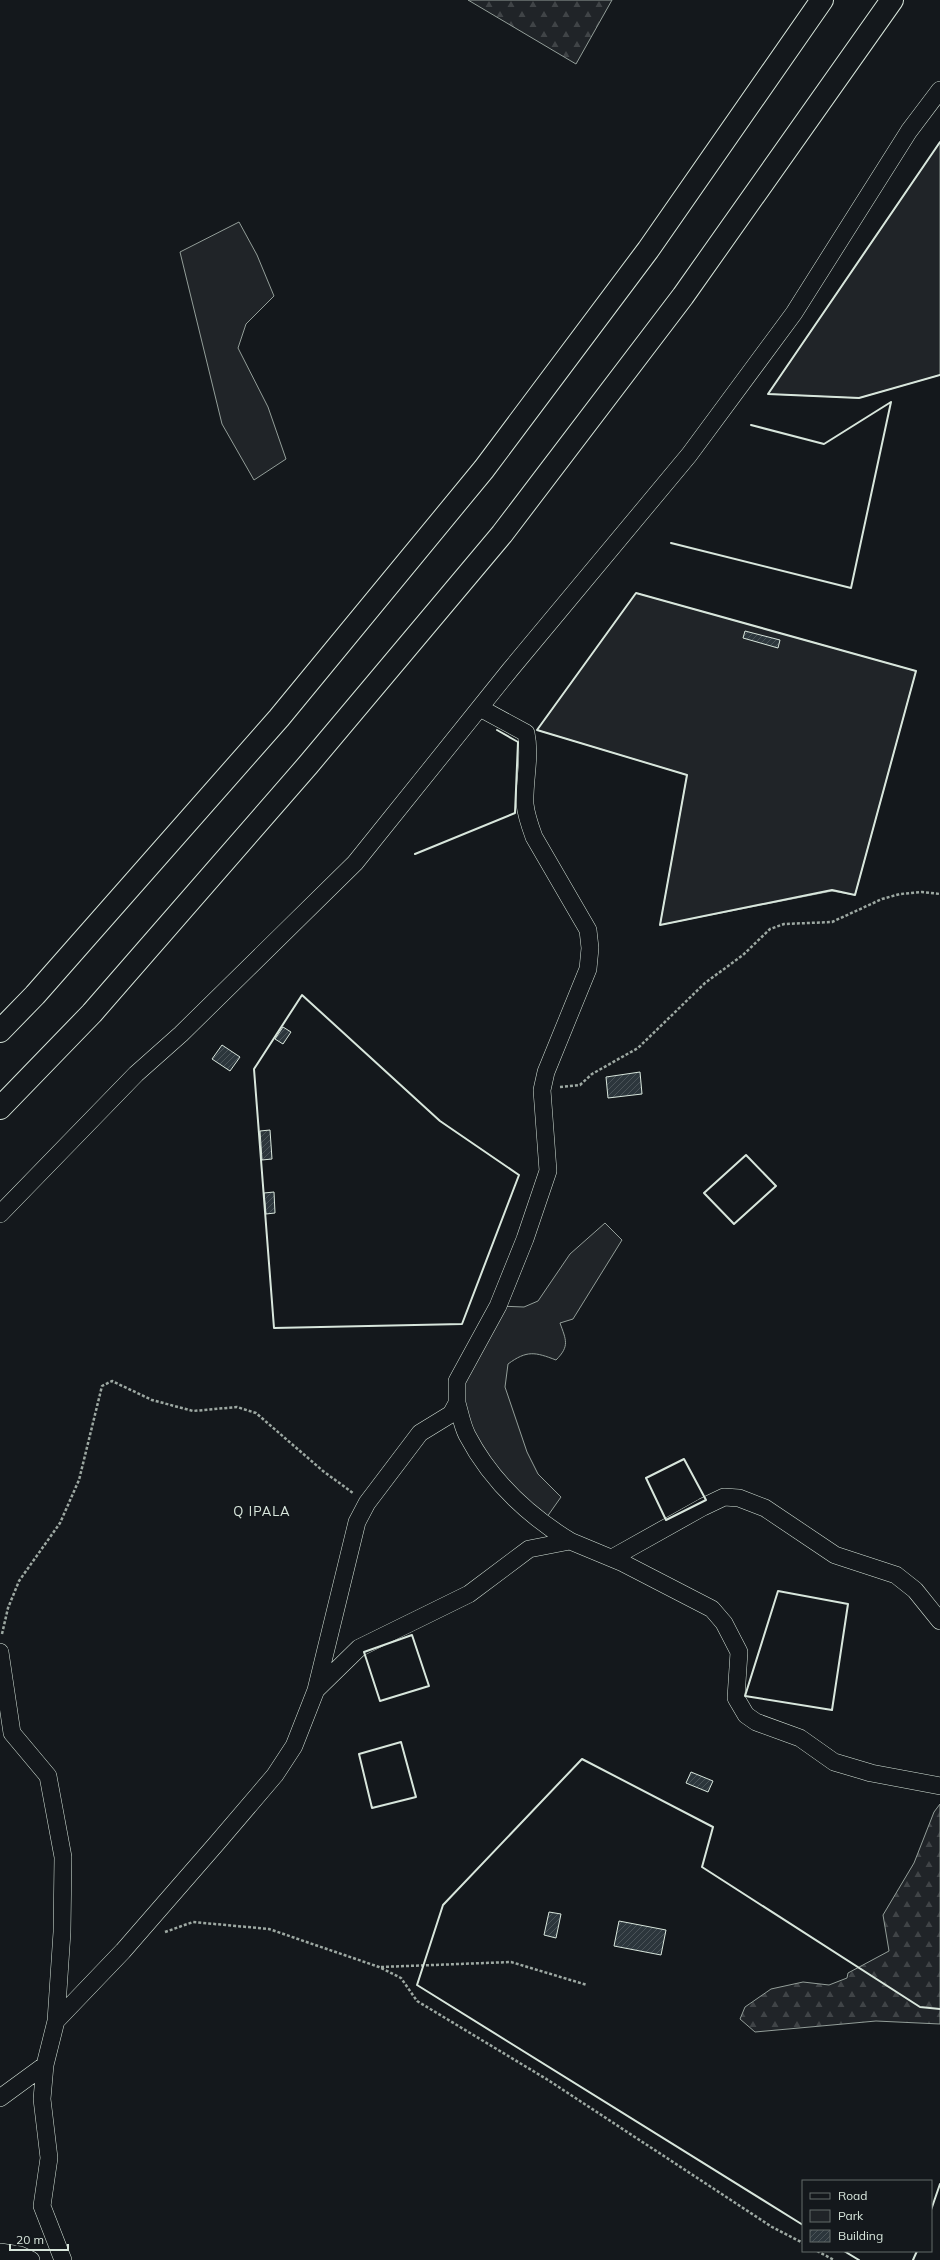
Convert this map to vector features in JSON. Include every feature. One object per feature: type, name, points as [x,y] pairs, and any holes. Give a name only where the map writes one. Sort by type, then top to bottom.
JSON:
[{"type":"highway","points":[[0,1031],[40,989],[279,718],[484,469],[648,250],[822,0]]},
{"type":"highway","points":[[0,1108],[92,1013],[293,783],[502,534],[683,296],[892,0]]},
{"type":"street","points":[[0,1214],[136,1074],[181,1034],[355,863],[688,455],[794,313],[909,131],[940,90]]},
{"type":"street","points":[[480,708],[526,733],[529,748],[525,804],[529,823],[534,836],[588,930],[590,948],[588,969],[546,1072],[542,1090],[548,1171],[525,1239],[498,1306],[457,1381],[457,1403],[466,1434],[486,1464],[515,1501],[542,1524],[570,1540],[612,1558],[712,1609],[724,1623],[739,1652],[736,1698],[746,1715],[756,1722],[800,1738],[834,1762],[871,1773],[940,1786]]},
{"type":"street","points":[[56,2021],[123,1951],[275,1775],[294,1746],[316,1690],[357,1522],[367,1502],[420,1433],[451,1414],[457,1403]]},
{"type":"street","points":[[612,1558],[703,1507],[724,1497],[738,1498],[765,1508],[835,1554],[896,1575],[915,1590],[940,1621]]},
{"type":"street","points":[[316,1690],[359,1648],[469,1594],[529,1548],[570,1540]]},
{"type":"street","points":[[0,1652],[12,1733],[48,1776],[63,1857],[62,1932],[56,2021],[45,2064],[42,2099],[49,2158],[42,2206],[63,2260]]},
{"type":"street","points":[[0,2098],[45,2064]]},
{"type":"street","points":[[0,2252],[20,2254],[31,2260]]},
{"type":"path","points":[[542,1090],[580,1084],[592,1074],[638,1048],[706,983],[743,955],[770,929],[784,924],[832,922],[882,899],[900,894],[922,892],[940,894]]},
{"type":"path","points":[[2,1635],[8,1608],[19,1581],[60,1523],[79,1480],[102,1386],[112,1381],[152,1400],[193,1411],[237,1406],[256,1413],[323,1471],[367,1502]]},
{"type":"path","points":[[159,1935],[193,1922],[269,1929],[379,1967],[401,1978],[417,2001],[548,2080],[772,2226],[802,2242]]},
{"type":"path","points":[[379,1967],[511,1962],[587,1985]]},
{"type":"path","points":[[819,2252],[834,2260]]},
{"type":"green space","points":[[468,0],[612,0],[576,64]]},
{"type":"green space","points":[[940,142],[940,375],[859,398],[768,394]]},
{"type":"green space","points":[[239,222],[257,255],[274,296],[246,324],[238,348],[268,407],[286,459],[254,480],[222,424],[180,252]]},
{"type":"green space","points":[[636,593],[916,671],[855,895],[832,891],[660,925],[687,775],[537,730]]},
{"type":"green space","points":[[605,1223],[622,1240],[573,1319],[560,1323],[566,1343],[563,1351],[556,1360],[537,1354],[526,1354],[508,1364],[505,1387],[527,1452],[538,1474],[561,1497],[542,1524],[466,1434],[457,1381],[498,1306],[524,1307],[538,1301],[570,1254]]},
{"type":"green space","points":[[940,1804],[940,2024],[876,2021],[755,2032],[740,2019],[745,2007],[771,1989],[803,1982],[829,1985],[847,1978],[848,1973],[889,1951],[883,1915],[914,1863],[934,1812]]},
{"type":"building","points":[[745,631],[780,640],[778,648],[743,638]]},
{"type":"building","points":[[283,1027],[291,1032],[283,1044],[275,1039]]},
{"type":"building","points":[[222,1045],[240,1057],[230,1071],[212,1059]]},
{"type":"building","points":[[640,1072],[642,1094],[608,1098],[606,1077]]},
{"type":"building","points":[[270,1130],[272,1159],[262,1160],[260,1131]]},
{"type":"building","points":[[274,1192],[275,1213],[266,1214],[264,1193]]},
{"type":"building","points":[[691,1772],[713,1781],[708,1792],[686,1783]]},
{"type":"building","points":[[549,1912],[561,1914],[556,1938],[544,1935]]},
{"type":"building","points":[[619,1921],[666,1930],[661,1955],[614,1946]]},
{"type":"wall","points":[[940,142],[768,394],[859,398],[940,375]]},
{"type":"wall","points":[[671,543],[851,588],[891,402],[824,444],[751,425]]},
{"type":"wall","points":[[636,593],[916,671],[855,895],[832,890],[660,925],[687,775],[537,730],[636,593]]},
{"type":"wall","points":[[415,854],[515,813],[518,742],[497,730]]},
{"type":"wall","points":[[302,995],[440,1121],[519,1175],[462,1324],[274,1328],[254,1069],[302,995]]},
{"type":"wall","points":[[746,1155],[776,1186],[734,1224],[704,1193],[746,1155]]},
{"type":"wall","points":[[684,1459],[706,1500],[666,1520],[646,1478],[684,1459]]},
{"type":"wall","points":[[778,1591],[848,1604],[832,1710],[745,1696],[778,1591]]},
{"type":"wall","points":[[412,1635],[429,1686],[380,1701],[364,1652],[412,1635]]},
{"type":"wall","points":[[401,1742],[416,1797],[372,1808],[359,1754],[401,1742]]},
{"type":"wall","points":[[802,2224],[417,1985],[443,1905],[582,1759],[713,1827],[702,1867],[920,2007],[940,2009]]},
{"type":"wall","points":[[932,2207],[940,2184]]},
{"type":"wall","points":[[846,2252],[859,2260]]},
{"type":"wall","points":[[913,2260],[917,2252]]},
{"type":"district","name":"Q IPALA","points":[[262,1511]]}]
